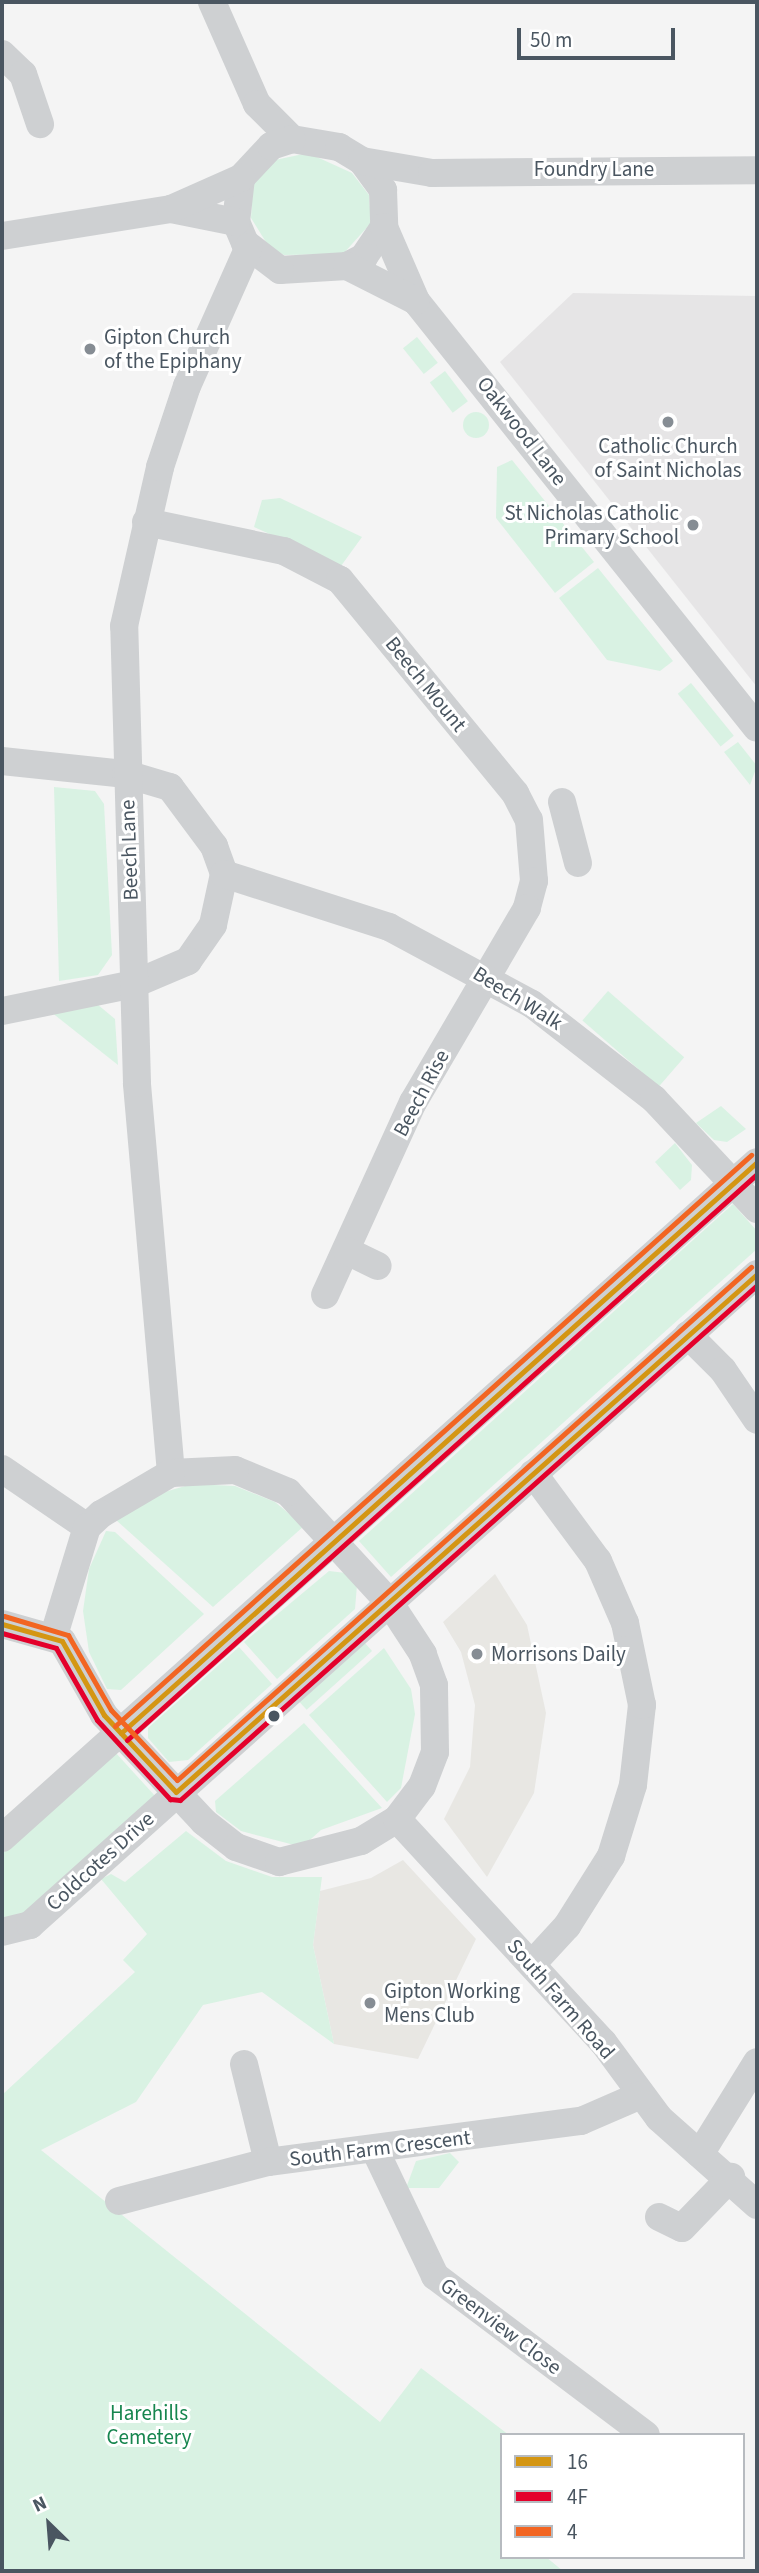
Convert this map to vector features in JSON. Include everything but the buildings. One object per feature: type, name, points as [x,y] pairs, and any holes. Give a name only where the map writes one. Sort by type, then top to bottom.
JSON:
[{"type":"street","points":[[212,2],[257,104],[292,139]]},
{"type":"street","points":[[2,54],[23,74],[40,124]]},
{"type":"street","points":[[243,234],[247,169],[257,104]]},
{"type":"street","points":[[2,236],[171,209],[247,169],[292,139],[314,139],[362,161],[379,182],[386,218]]},
{"type":"street","name":"Foundry Lane","points":[[362,161],[432,173],[757,170]]},
{"type":"street","points":[[171,209],[243,234],[280,270],[348,266],[364,257],[386,218],[432,173]]},
{"type":"street","name":"Oakwood Lane","points":[[386,218],[416,300],[757,728]]},
{"type":"street","name":"Beech Lane","points":[[171,1474],[134,984],[126,774],[124,626],[146,522],[187,386],[243,234]]},
{"type":"street","name":"Oakwood Lane","points":[[348,266],[416,300]]},
{"type":"street","name":"Beech Mount","points":[[146,522],[284,551],[340,580],[515,793],[533,839],[531,897],[487,977]]},
{"type":"street","points":[[2,761],[126,774],[170,787],[214,846],[224,874],[213,925],[188,961],[134,984],[2,1011]]},
{"type":"street","points":[[562,802],[578,863]]},
{"type":"street","points":[[533,839],[570,831]]},
{"type":"street","name":"Beech Walk","points":[[224,874],[389,927],[487,977],[578,1037],[654,1099],[757,1209]]},
{"type":"street","name":"Beech Rise","points":[[325,1295],[413,1102],[487,977]]},
{"type":"street","points":[[2,1838],[757,1162]]},
{"type":"street","points":[[347,1251],[378,1266]]},
{"type":"street","name":"Coldcotes Drive","points":[[2,1932],[30,1925],[757,1274]]},
{"type":"street","points":[[688,1335],[723,1370],[757,1420]]},
{"type":"street","points":[[2,1469],[87,1527]]},
{"type":"street","points":[[2,1624],[54,1635],[121,1733],[176,1792],[236,1847],[279,1862],[361,1841],[397,1819],[422,1786],[438,1719],[423,1654],[389,1602],[336,1540],[288,1492],[235,1470],[171,1474],[141,1486],[87,1527],[54,1635]]},
{"type":"street","points":[[532,1964],[566,1926],[611,1856],[633,1785],[642,1705],[625,1623],[598,1561],[533,1473]]},
{"type":"street","name":"South Farm Road","points":[[397,1819],[603,2042],[641,2095],[700,2154],[731,2177],[757,2205]]},
{"type":"street","points":[[700,2154],[757,2062]]},
{"type":"street","points":[[244,2064],[268,2162]]},
{"type":"street","name":"South Farm Crescent","points":[[119,2201],[268,2162],[581,2121],[641,2095]]},
{"type":"street","name":"Greenview Close","points":[[375,2150],[435,2276],[643,2433]]},
{"type":"street","points":[[659,2217],[682,2228],[731,2177]]},
{"type":"shaded area","name":"St Nicholas Catholic Primary School","points":[[573,293],[757,296],[757,687],[500,362]]},
{"type":"shaded area","points":[[495,1574],[527,1625],[546,1713],[534,1793],[487,1877],[444,1819],[470,1767],[475,1705],[461,1652],[443,1622]]},
{"type":"shaded area","points":[[403,1860],[476,1939],[418,2059],[334,2044],[313,1945],[320,1891],[371,1878]]},
{"type":"green space","points":[[308,153],[352,173],[369,195],[371,223],[343,254],[284,255],[269,247],[251,218],[253,185],[275,160]]},
{"type":"green space","points":[[417,337],[438,363],[424,374],[403,348]]},
{"type":"green space","points":[[445,371],[468,401],[453,413],[430,382]]},
{"type":"green space","points":[[476,412],[485,416],[489,425],[485,434],[476,438],[467,434],[463,425],[467,416]]},
{"type":"green space","points":[[512,460],[594,562],[555,593],[496,518],[497,467]]},
{"type":"green space","points":[[280,498],[362,537],[341,566],[254,527],[262,500]]},
{"type":"green space","points":[[598,568],[673,661],[660,671],[607,660],[559,598]]},
{"type":"green space","points":[[691,683],[734,736],[721,747],[678,694]]},
{"type":"green space","points":[[738,742],[757,766],[750,785],[724,752]]},
{"type":"green space","points":[[54,787],[95,791],[104,804],[112,955],[98,975],[59,981]]},
{"type":"green space","points":[[608,991],[684,1057],[659,1087],[582,1020]]},
{"type":"green space","points":[[97,1004],[115,1019],[118,1065],[51,1012]]},
{"type":"green space","points":[[721,1106],[746,1129],[727,1142],[714,1140],[696,1123]]},
{"type":"green space","points":[[675,1143],[692,1165],[691,1180],[680,1190],[655,1162]]},
{"type":"green space","points":[[733,1204],[757,1231],[757,1249],[391,1577],[359,1541]]},
{"type":"green space","points":[[192,1484],[235,1486],[275,1502],[304,1526],[213,1607],[116,1520],[151,1496]]},
{"type":"green space","points":[[106,1531],[115,1532],[204,1614],[121,1690],[107,1689],[89,1652],[83,1611],[89,1569]]},
{"type":"green space","points":[[329,1571],[346,1573],[357,1585],[355,1609],[277,1679],[244,1642]]},
{"type":"green space","points":[[364,1642],[372,1651],[307,1710],[299,1701]]},
{"type":"green space","points":[[239,1647],[272,1684],[188,1760],[169,1762],[148,1738],[148,1728]]},
{"type":"green space","points":[[384,1648],[411,1689],[415,1714],[401,1788],[387,1802],[309,1715]]},
{"type":"green space","points":[[304,1723],[382,1808],[321,1830],[302,1847],[241,1831],[216,1812],[215,1801]]},
{"type":"green space","points":[[115,1752],[156,1797],[21,1917],[2,1923],[2,1854]]},
{"type":"green space","name":"Harehills Cemetery","points":[[186,1831],[226,1861],[272,1877],[322,1877],[313,1945],[334,2044],[262,1992],[203,2005],[136,2102],[41,2150],[380,2422],[421,2368],[506,2433],[500,2433],[500,2559],[548,2559],[563,2571],[2,2571],[2,2095],[135,1972],[123,1960],[147,1934],[101,1879],[111,1874],[125,1882]]},
{"type":"green space","points":[[450,2153],[459,2162],[439,2188],[406,2188],[416,2161]]},
{"type":"transit line","name":"4","points":[[115,1726],[751,1155]]},
{"type":"transit line","name":"16","points":[[121,1733],[757,1162]]},
{"type":"transit line","name":"4F","points":[[127,1740],[757,1174]]},
{"type":"transit line","name":"4","points":[[4,1616],[68,1635],[111,1710],[177,1780],[751,1267]]},
{"type":"transit line","name":"16","points":[[2,1624],[62,1641],[104,1715],[176,1792],[757,1274]]},
{"type":"transit line","name":"4F","points":[[2,1633],[56,1648],[97,1720],[170,1799],[180,1800],[757,1285]]},
{"type":"place","name":"Gipton Church of the Epiphany","points":[[90,349]]},
{"type":"place","name":"Catholic Church of Saint Nicholas","points":[[668,422]]},
{"type":"place","name":"St Nicholas Catholic Primary School","points":[[693,525]]},
{"type":"place","name":"Morrisons Daily","points":[[477,1654]]},
{"type":"place","name":"Gipton Working Mens Club","points":[[370,2003]]}]
